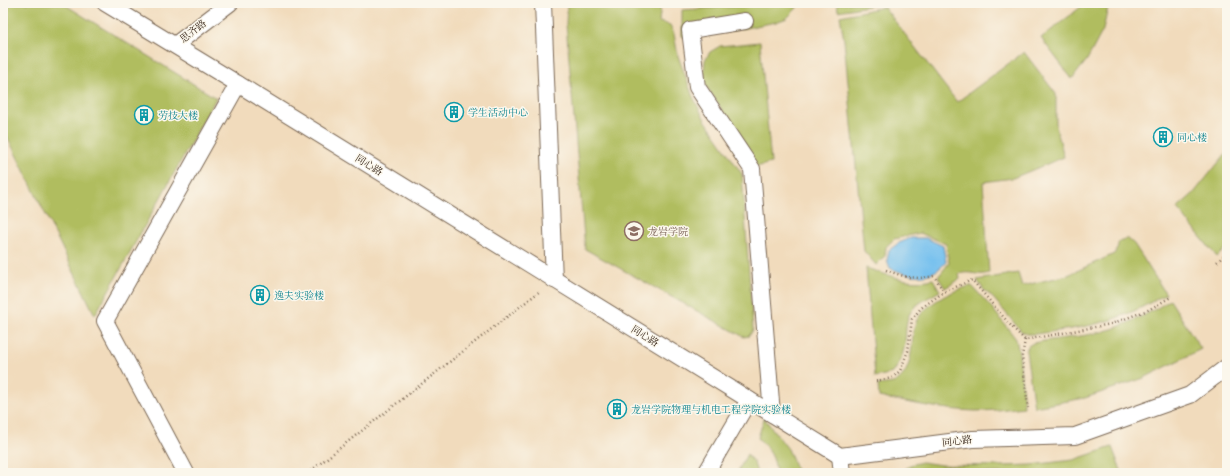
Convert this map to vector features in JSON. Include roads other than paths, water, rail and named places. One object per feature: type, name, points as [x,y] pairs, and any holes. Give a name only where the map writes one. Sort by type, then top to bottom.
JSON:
[{"type":"street","name":"同心路","points":[[104,3],[175,45],[840,456],[973,439],[1075,436],[1190,394],[1227,367]]},
{"type":"street","name":"思齐路","points":[[175,45],[230,3]]},
{"type":"street","points":[[543,3],[554,280]]},
{"type":"street","points":[[745,21],[690,30],[696,87],[752,169],[772,414]]},
{"type":"street","points":[[186,473],[105,321],[238,84]]},
{"type":"street","points":[[706,473],[749,400]]},
{"type":"street","points":[[840,456],[842,473]]},
{"type":"water","points":[[911,238],[926,238],[943,246],[946,262],[933,272],[920,276],[905,274],[890,268],[887,260],[889,250],[899,243]]},
{"type":"place","name":"学生活动中心","points":[[454,112]]},
{"type":"place","name":"劳技大楼","points":[[144,115]]},
{"type":"place","name":"同心楼","points":[[1163,137]]},
{"type":"place","name":"龙岩学院","points":[[634,231]]},
{"type":"place","name":"逸夫实验楼","points":[[260,295]]},
{"type":"place","name":"龙岩学院物理与机电工程学院实验楼","points":[[617,409]]}]
